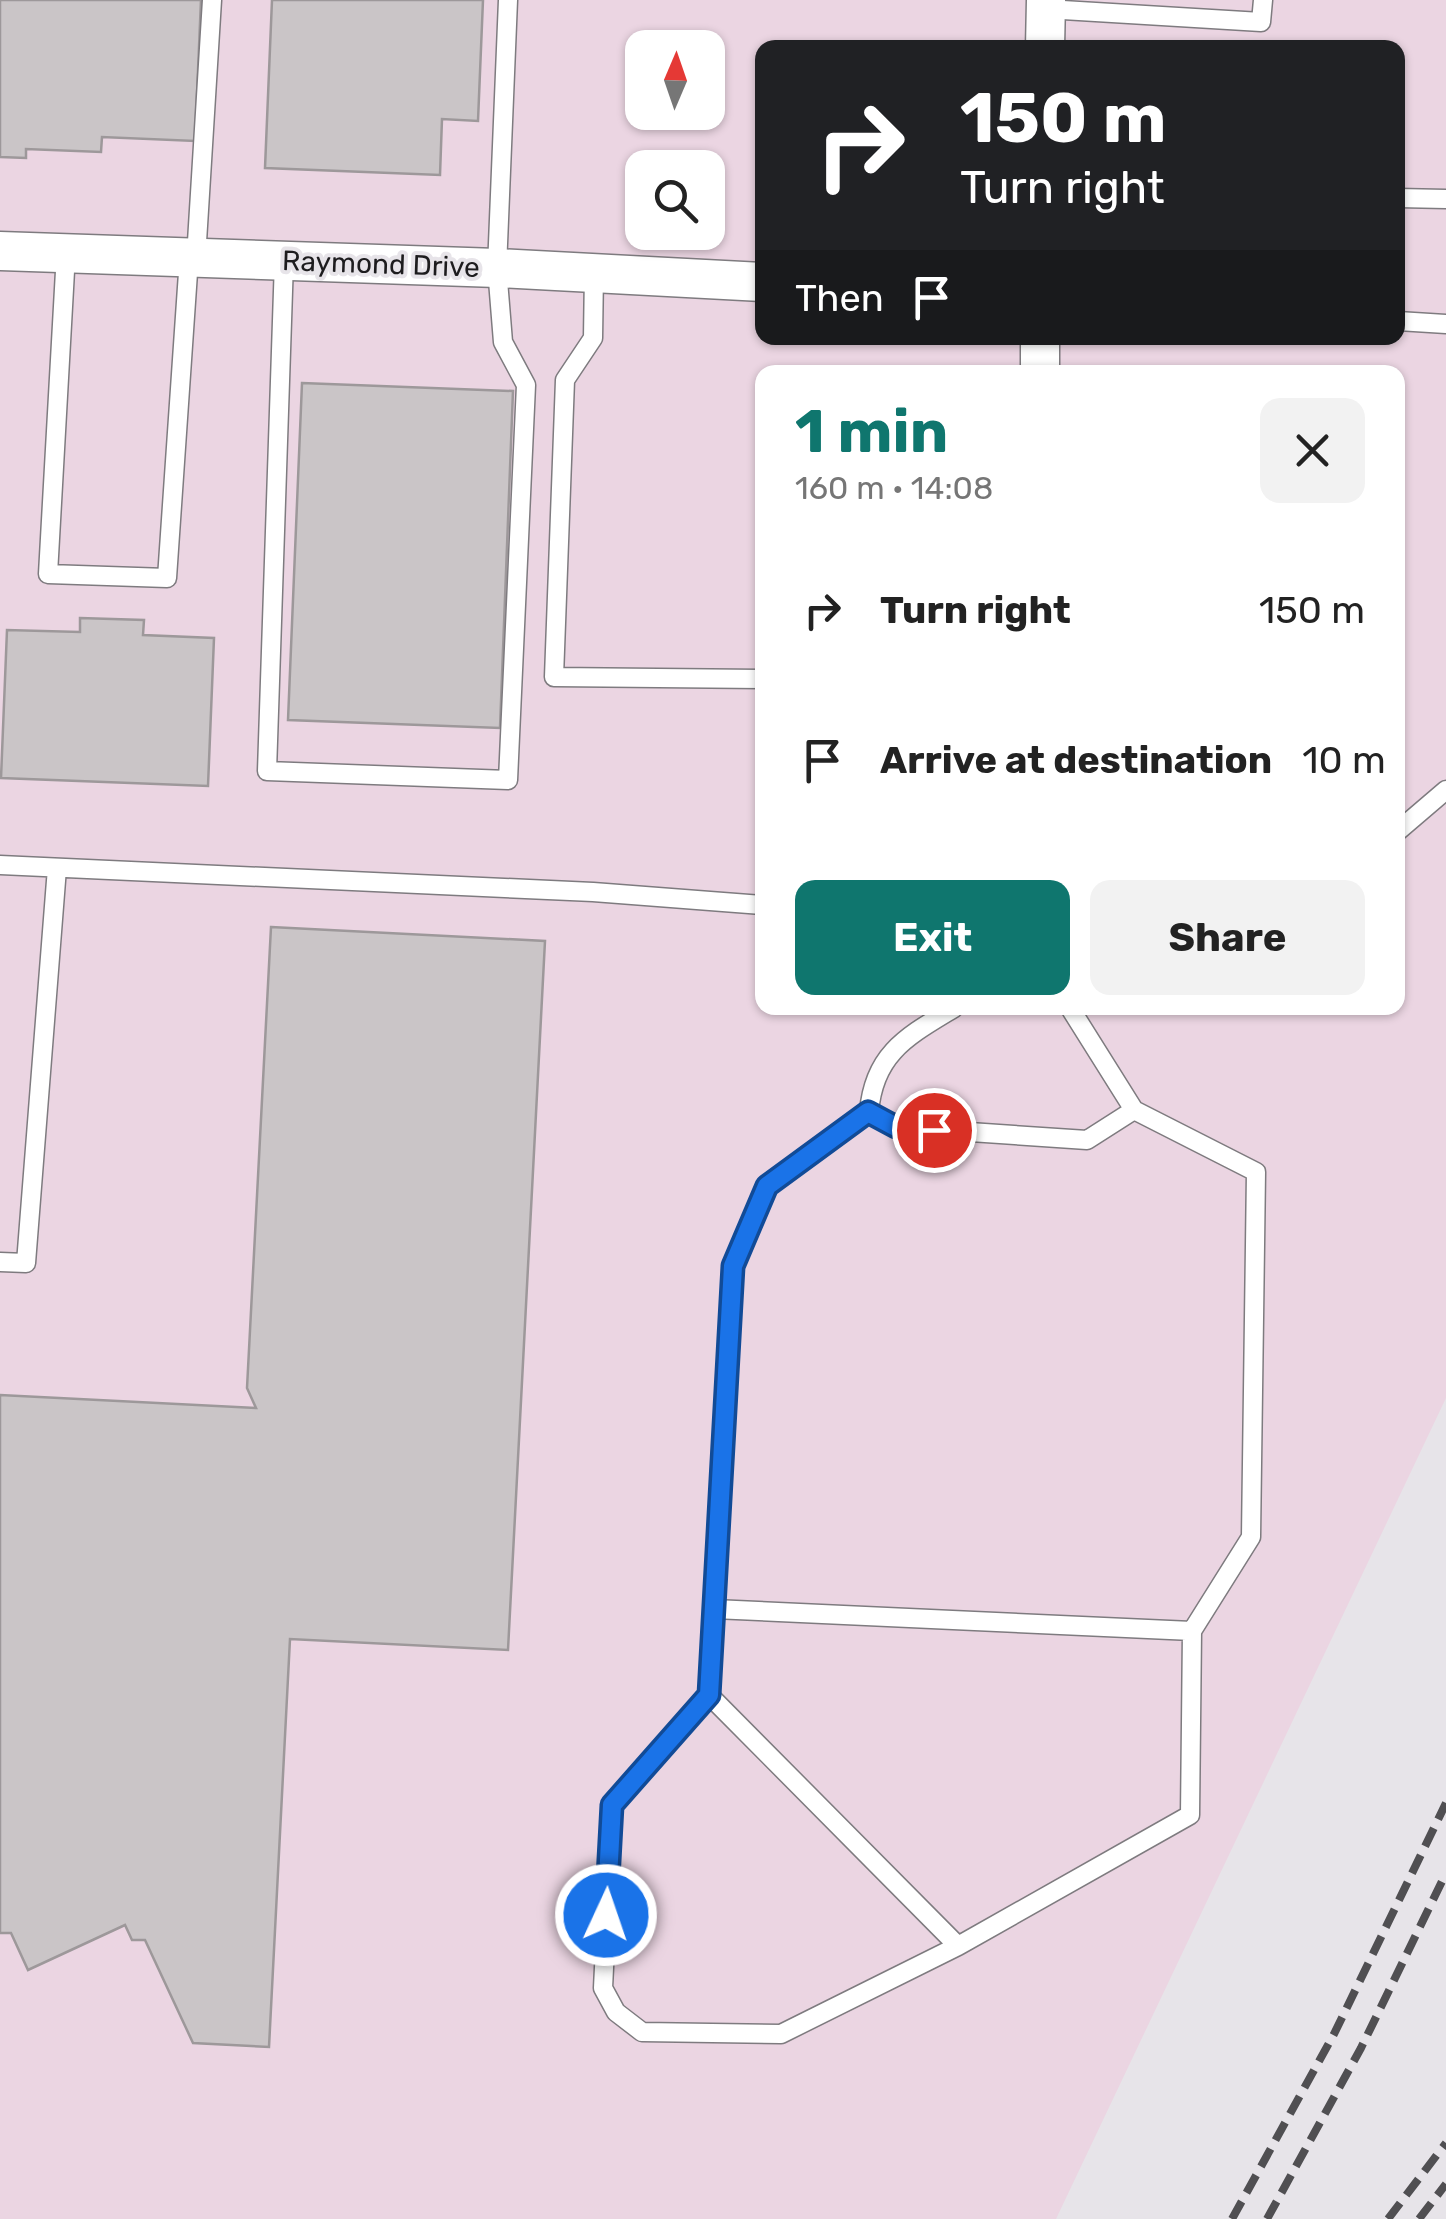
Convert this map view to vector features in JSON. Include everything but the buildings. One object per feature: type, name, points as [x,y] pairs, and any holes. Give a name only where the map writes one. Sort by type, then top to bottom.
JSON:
[{"type":"street","points":[[1045,40],[1046,4]]},
{"type":"street","name":"Raymond Drive","points":[[0,251],[497,268],[755,282]]},
{"type":"lane","points":[[66,253],[48,574],[166,578],[212,0]]},
{"type":"lane","points":[[284,261],[267,771],[508,780],[526,385],[503,342],[497,268],[508,0]]},
{"type":"lane","points":[[1046,4],[1261,22],[1262,0]]},
{"type":"lane","points":[[1405,198],[1446,198]]},
{"type":"lane","points":[[594,272],[593,338],[565,380],[554,676],[755,679]]},
{"type":"lane","points":[[1405,321],[1446,324]]},
{"type":"lane","points":[[1405,825],[1446,790]]},
{"type":"lane","points":[[0,865],[593,892],[755,904]]},
{"type":"lane","points":[[0,1262],[26,1263],[57,868]]},
{"type":"lane","points":[[943,1015],[902,1040],[871,1083],[868,1112],[767,1186],[733,1266],[709,1695],[612,1805],[602,1988],[616,2012],[642,2032],[782,2034],[958,1946],[1190,1815],[1192,1630],[1251,1537],[1256,1172],[1134,1110],[1074,1015]]},
{"type":"lane","points":[[868,1112],[896,1127],[1087,1140],[1134,1110]]},
{"type":"lane","points":[[714,1609],[1192,1630]]},
{"type":"lane","points":[[709,1695],[958,1946]]},
{"type":"shaded area","points":[[0,0],[1446,0],[1446,1398],[1056,2219],[0,2219]]},
{"type":"railway","points":[[1232,2219],[1334,2034],[1446,1803]]},
{"type":"railway","points":[[1267,2219],[1361,2048],[1446,1873]]},
{"type":"railway","points":[[1388,2219],[1446,2143]]},
{"type":"railway","points":[[1419,2219],[1446,2184]]},
{"type":"route","points":[[606,1915],[612,1805],[709,1695],[733,1266],[767,1186],[868,1112],[896,1127],[934,1130]]}]
